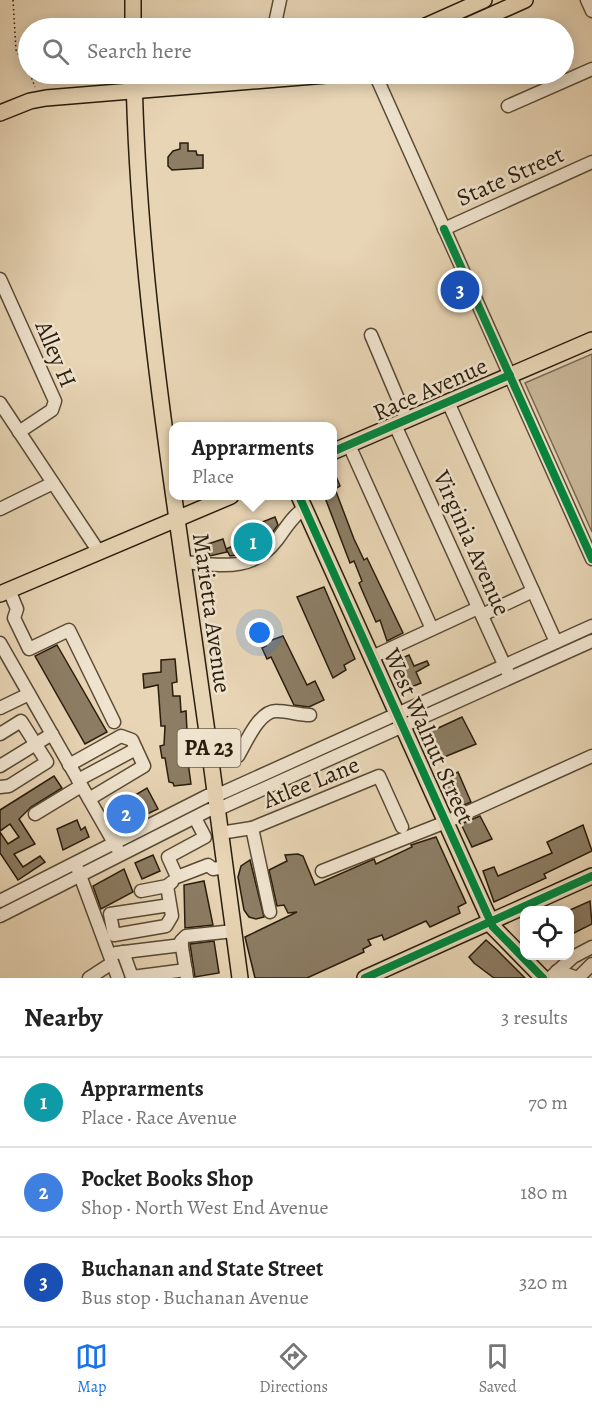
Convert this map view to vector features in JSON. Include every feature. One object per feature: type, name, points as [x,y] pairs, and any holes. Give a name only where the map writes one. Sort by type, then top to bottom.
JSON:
[{"type":"main road","points":[[133,0],[133,18]]},
{"type":"main road","points":[[444,18],[484,0]]},
{"type":"main road","points":[[484,18],[525,0]]},
{"type":"main road","name":"Marietta Avenue","points":[[135,84],[142,239],[169,461]]},
{"type":"main road","points":[[0,113],[38,100],[191,84]]},
{"type":"main road","name":"Race Avenue","points":[[337,451],[592,340]]},
{"type":"main road","name":"Marietta Avenue","points":[[174,500],[216,802],[213,835],[225,867],[240,978]]},
{"type":"main road","points":[[4,592],[220,500]]},
{"type":"main road","name":"West Walnut Street","points":[[302,502],[496,931],[543,978]]},
{"type":"main road","points":[[365,978],[592,876]]},
{"type":"street","points":[[276,18],[280,0]]},
{"type":"street","points":[[587,0],[592,11]]},
{"type":"street","points":[[574,77],[592,69]]},
{"type":"street","points":[[379,84],[592,559]]},
{"type":"street","points":[[508,106],[558,84]]},
{"type":"street","name":"State Street","points":[[444,229],[592,162]]},
{"type":"street","name":"Alley H","points":[[0,279],[55,401],[52,410],[19,432]]},
{"type":"street","name":"Virginia Avenue","points":[[371,335],[401,423],[510,678]]},
{"type":"street","points":[[448,402],[556,642]]},
{"type":"street","points":[[0,403],[99,552]]},
{"type":"street","points":[[350,445],[432,629]]},
{"type":"street","points":[[0,509],[53,483]]},
{"type":"street","points":[[183,562],[238,566],[267,554],[297,513],[302,502]]},
{"type":"street","points":[[372,657],[432,629],[533,591]]},
{"type":"street","points":[[4,592],[16,609],[14,618],[29,649],[69,630],[114,723]]},
{"type":"street","points":[[400,720],[505,666],[592,626]]},
{"type":"street","points":[[0,901],[115,843],[216,802],[400,720],[510,678],[592,641]]},
{"type":"street","points":[[0,644],[5,663],[29,694],[121,855]]},
{"type":"street","points":[[0,708],[29,694]]},
{"type":"street","points":[[238,756],[254,729],[267,713],[276,711],[310,715]]},
{"type":"street","points":[[0,734],[21,721],[47,762],[9,786],[0,787]]},
{"type":"street","points":[[0,766],[52,734]]},
{"type":"street","points":[[69,765],[121,736],[132,740],[144,766],[89,799]]},
{"type":"street","points":[[35,814],[136,749]]},
{"type":"street","points":[[322,871],[446,822],[592,756]]},
{"type":"street","name":"Atlee Lane","points":[[270,912],[252,828],[379,776],[402,827]]},
{"type":"street","points":[[0,916],[195,818],[216,802]]},
{"type":"street","points":[[195,818],[213,835]]},
{"type":"street","points":[[177,877],[168,857],[213,835],[252,828]]},
{"type":"street","points":[[76,863],[108,934]]},
{"type":"street","points":[[141,891],[167,886],[177,877],[207,866],[213,869],[225,867]]},
{"type":"street","points":[[108,934],[114,935],[166,926],[172,916],[167,886]]},
{"type":"street","points":[[118,978],[111,958],[108,934],[110,914],[170,905]]},
{"type":"street","points":[[123,952],[132,978],[186,974],[181,941],[186,936],[234,931]]},
{"type":"street","points":[[89,978],[111,958],[123,952],[182,945]]},
{"type":"street","points":[[554,974],[573,957],[592,947]]},
{"type":"street","points":[[554,974],[578,978],[592,964]]},
{"type":"path","points":[[12,0],[15,50],[18,55]]},
{"type":"path","points":[[33,84],[35,89]]},
{"type":"shaded area","points":[[592,354],[592,532],[525,383]]},
{"type":"building","points":[[180,143],[188,143],[188,151],[196,151],[197,155],[203,155],[203,168],[172,170],[168,166],[168,157],[173,151],[180,149]]},
{"type":"building","points":[[337,494],[354,539],[364,560],[367,558],[403,633],[387,641],[380,620],[376,622],[359,583],[362,581],[354,561],[350,563],[326,500],[337,500]]},
{"type":"building","points":[[275,517],[278,525],[272,533],[262,537],[262,544],[244,554],[230,556],[226,549],[256,537],[252,526]]},
{"type":"building","points":[[223,539],[227,552],[210,556],[205,545]]},
{"type":"building","points":[[324,587],[355,659],[344,665],[346,670],[333,678],[297,597]]},
{"type":"building","points":[[283,636],[307,685],[315,681],[324,700],[309,707],[294,705],[271,657],[267,659],[262,648],[266,646],[266,642]]},
{"type":"building","points":[[57,645],[107,732],[85,744],[35,656]]},
{"type":"building","points":[[409,655],[414,666],[427,661],[429,665],[416,672],[421,683],[409,688],[394,668],[400,659]]},
{"type":"building","points":[[175,659],[177,682],[172,683],[173,696],[180,696],[181,712],[186,711],[187,731],[182,731],[186,755],[189,755],[191,784],[174,786],[169,782],[165,758],[162,758],[160,746],[164,745],[165,726],[161,726],[158,685],[144,688],[143,674],[161,672],[161,660]]},
{"type":"building","points":[[462,717],[476,744],[432,762],[421,736]]},
{"type":"building","points":[[458,772],[471,802],[455,809],[443,780]]},
{"type":"building","points":[[54,776],[62,788],[31,807],[19,819],[35,844],[14,854],[23,867],[40,856],[45,862],[18,880],[0,853],[0,832],[8,844],[19,837],[10,824],[0,831],[0,810]]},
{"type":"building","points":[[147,788],[158,809],[128,823],[120,804]]},
{"type":"building","points":[[480,816],[492,839],[472,847],[461,824]]},
{"type":"building","points":[[77,820],[81,830],[85,827],[89,837],[63,850],[57,829]]},
{"type":"building","points":[[583,825],[592,851],[544,874],[546,878],[494,902],[483,871],[494,867],[498,876],[552,853],[547,842]]},
{"type":"building","points":[[436,837],[466,903],[458,907],[460,913],[430,927],[426,921],[384,940],[382,935],[368,940],[371,945],[363,949],[364,952],[307,978],[255,978],[245,937],[297,912],[288,913],[284,905],[277,906],[269,870],[287,861],[285,855],[303,856],[315,885],[374,859],[376,864],[412,847],[411,845]]},
{"type":"building","points":[[153,855],[160,871],[142,879],[135,863]]},
{"type":"building","points":[[250,860],[264,917],[256,919],[249,917],[244,910],[238,877],[241,866]]},
{"type":"building","points":[[124,869],[133,892],[101,909],[93,886]]},
{"type":"building","points":[[204,881],[213,925],[185,928],[184,885]]},
{"type":"building","points":[[590,901],[592,924],[574,933],[574,908]]},
{"type":"building","points":[[486,940],[525,978],[494,978],[474,963],[469,957]]},
{"type":"building","points":[[214,941],[219,973],[195,977],[190,944]]},
{"type":"cycle path","points":[[444,229],[592,559]]},
{"type":"cycle path","points":[[337,450],[510,375]]},
{"type":"cycle path","points":[[301,500],[493,927],[543,978]]},
{"type":"cycle path","points":[[365,978],[592,876]]},
{"type":"place","name":"Buchanan and State Street","points":[[460,290]]},
{"type":"place","name":"Apprarments","points":[[253,542]]},
{"type":"place","name":"Pocket Books Shop","points":[[126,814]]}]
